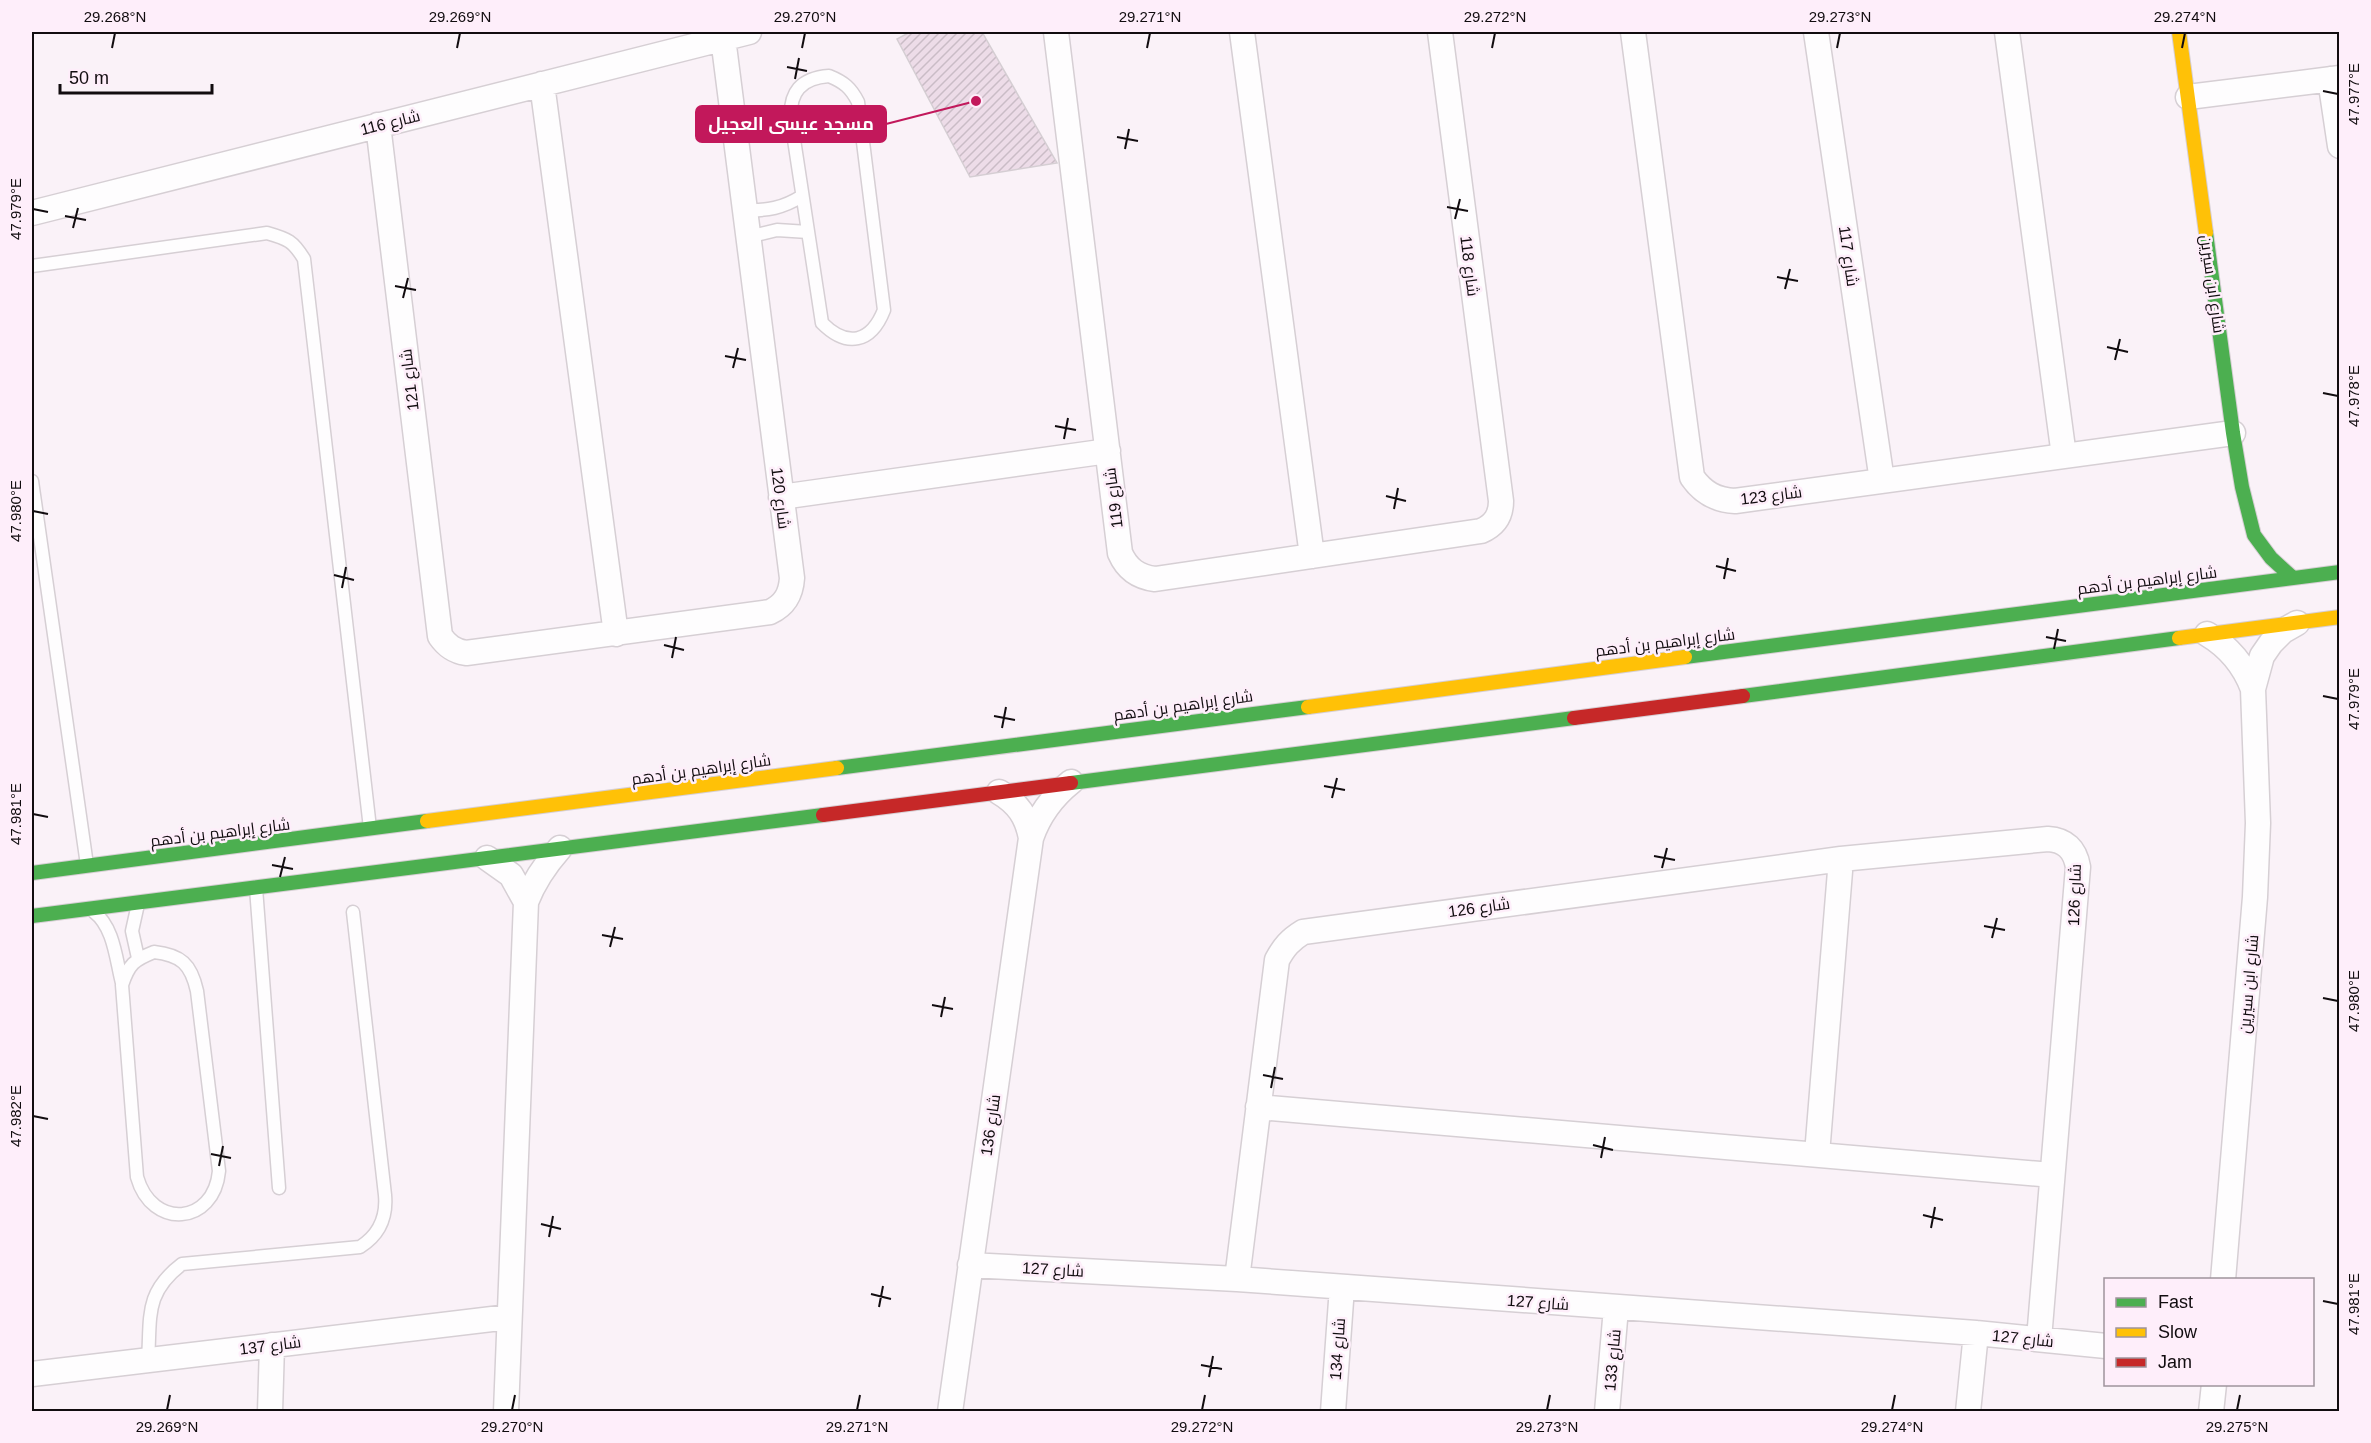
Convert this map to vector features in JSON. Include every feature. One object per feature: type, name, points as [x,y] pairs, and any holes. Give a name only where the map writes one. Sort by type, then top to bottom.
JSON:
[{"type":"street","name":"شارع 116","points":[[32,213],[750,32]]},
{"type":"street","name":"شارع 119","points":[[1056,32],[1120,553],[1127,566],[1140,575],[1155,579],[1481,531],[1496,521],[1501,501]]},
{"type":"street","points":[[1242,32],[1312,556]]},
{"type":"street","name":"شارع 118","points":[[1440,32],[1501,501]]},
{"type":"street","name":"شارع 123","points":[[1633,32],[1692,477],[1710,495],[1735,501],[2233,433]]},
{"type":"street","name":"شارع 117","points":[[1816,32],[1882,481]]},
{"type":"street","points":[[2007,32],[2064,456]]},
{"type":"street","name":"شارع ابن سيرين","points":[[2179,32],[2233,433],[2251,541],[2293,578]]},
{"type":"street","name":"شارع 120","points":[[440,636],[446,645],[455,651],[466,653],[616,634],[770,612],[784,603],[792,587],[723,38]]},
{"type":"street","points":[[2188,97],[2335,78],[2340,146]]},
{"type":"street","points":[[542,84],[616,634]]},
{"type":"street","name":"شارع 121","points":[[378,125],[440,636]]},
{"type":"street","points":[[781,497],[1108,451]]},
{"type":"street","name":"شارع إبراهيم بن أدهم","points":[[32,873],[2340,572]]},
{"type":"street","points":[[2216,588],[2229,574]]},
{"type":"street","points":[[32,916],[1615,713],[2340,617]]},
{"type":"street","name":"شارع ابن سيرين","points":[[2223,1278],[2255,897],[2258,823],[2253,689],[2262,656],[2283,631],[2297,623]]},
{"type":"street","name":"شارع ابن سيرين","points":[[2207,634],[2236,657],[2253,689]]},
{"type":"street","points":[[1667,677],[1671,663],[1676,657]]},
{"type":"street","points":[[1607,666],[1619,672],[1623,677]]},
{"type":"street","points":[[1671,693],[1683,704]]},
{"type":"street","points":[[1615,713],[1627,697]]},
{"type":"street","name":"شارع 136","points":[[950,1412],[1031,838],[1042,812],[1050,801],[1071,782]]},
{"type":"street","name":"شارع 136","points":[[999,792],[1018,806],[1025,816],[1031,838]]},
{"type":"street","name":"شارع 126","points":[[1236,1279],[1277,960],[1283,948],[1303,932],[1841,859],[2048,839],[2065,843],[2072,850],[2078,867],[2039,1339]]},
{"type":"street","points":[[506,1412],[525,902],[540,873],[560,848]]},
{"type":"street","points":[[487,858],[511,875],[525,902]]},
{"type":"street","points":[[1817,1154],[1841,859]]},
{"type":"street","points":[[1258,1107],[2052,1174]]},
{"type":"street","name":"شارع 127","points":[[970,1265],[1236,1279],[1976,1333],[2104,1346]]},
{"type":"street","name":"شارع 134","points":[[1333,1412],[1342,1287]]},
{"type":"street","name":"شارع 133","points":[[1607,1412],[1616,1308]]},
{"type":"street","name":"شارع 137","points":[[32,1374],[510,1317]]},
{"type":"street","points":[[1968,1412],[1976,1333]]},
{"type":"street","points":[[270,1412],[272,1345]]},
{"type":"street","points":[[2211,1412],[2214,1386]]},
{"type":"lane","points":[[829,76],[842,81],[852,90],[858,102],[860,115],[884,310],[878,325],[865,336],[849,339],[834,335],[822,323],[808,232],[790,107],[794,94],[803,83],[815,77],[829,76]]},
{"type":"lane","points":[[745,210],[775,209],[802,196]]},
{"type":"lane","points":[[748,237],[777,230],[808,232]]},
{"type":"lane","points":[[32,266],[267,233],[288,239],[304,259],[371,829]]},
{"type":"lane","points":[[32,481],[87,866]]},
{"type":"lane","points":[[256,886],[279,1188]]},
{"type":"lane","points":[[138,903],[132,931],[138,958]]},
{"type":"lane","points":[[91,909],[106,924],[122,984],[137,1177],[141,1191],[149,1203],[160,1211],[174,1215],[188,1213],[201,1207],[211,1197],[217,1185],[219,1171],[194,975],[184,961],[170,954],[154,952],[138,958],[127,969],[122,984]]},
{"type":"lane","points":[[148,1360],[151,1302],[163,1281],[182,1264],[360,1247],[375,1235],[380,1226],[386,1206],[353,912]]},
{"type":"building","points":[[910,32],[982,32],[1057,163],[970,177],[897,39]]},
{"type":"traffic: fast","points":[[2206,233],[2233,433],[2242,487],[2254,535],[2271,558],[2293,578]]},
{"type":"traffic: fast","points":[[1685,657],[2340,572]]},
{"type":"traffic: fast","points":[[1743,696],[2179,638]]},
{"type":"traffic: fast","points":[[837,768],[1308,707]]},
{"type":"traffic: fast","points":[[1071,783],[1574,718]]},
{"type":"traffic: fast","points":[[32,916],[823,815]]},
{"type":"traffic: fast","points":[[32,873],[427,821]]},
{"type":"traffic: slow","points":[[2179,32],[2206,233]]},
{"type":"traffic: slow","points":[[2179,638],[2340,617]]},
{"type":"traffic: slow","points":[[1308,707],[1685,657]]},
{"type":"traffic: slow","points":[[427,821],[837,768]]},
{"type":"traffic: jam","points":[[1574,718],[1743,696]]},
{"type":"traffic: jam","points":[[823,815],[1071,783]]},
{"type":"place","name":"مسجد عيسى العجيل","points":[[976,101]]}]
